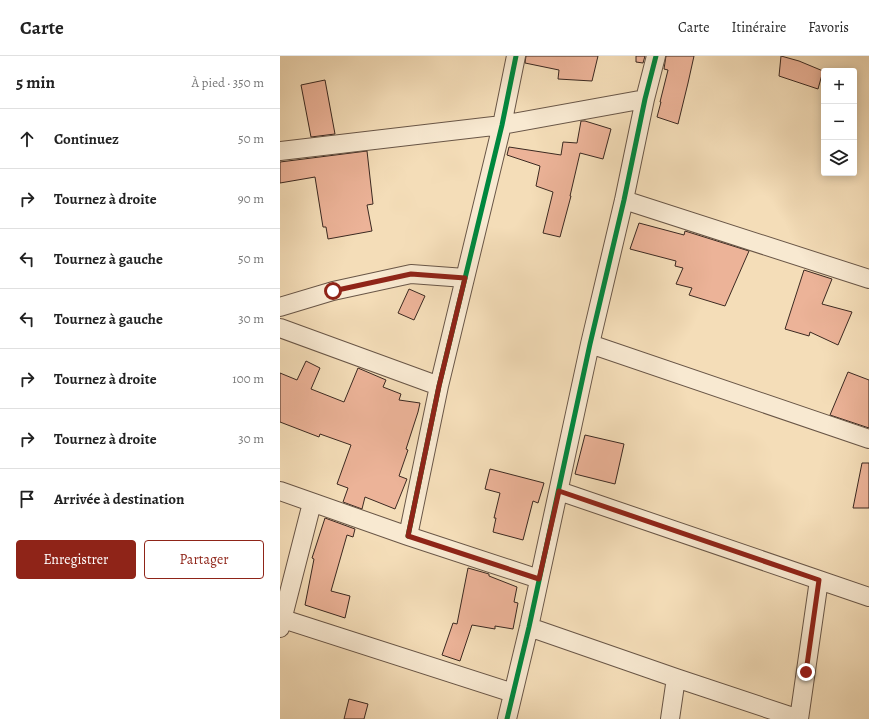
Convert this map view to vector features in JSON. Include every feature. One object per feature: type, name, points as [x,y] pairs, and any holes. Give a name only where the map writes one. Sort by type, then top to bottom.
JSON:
[{"type":"street","points":[[408,536],[439,386],[502,125],[516,56]]},
{"type":"street","points":[[507,719],[529,627],[645,99],[656,56]]},
{"type":"street","points":[[280,150],[502,125],[645,99]]},
{"type":"street","points":[[624,200],[869,279]]},
{"type":"street","points":[[280,307],[333,291],[411,274],[465,278]]},
{"type":"street","points":[[280,328],[439,386]]},
{"type":"street","points":[[590,344],[869,439]]},
{"type":"street","points":[[280,491],[408,536],[539,579]]},
{"type":"street","points":[[559,491],[869,598]]},
{"type":"street","points":[[312,503],[281,622],[513,693]]},
{"type":"street","points":[[529,627],[799,719],[819,580]]},
{"type":"street","points":[[670,719],[676,678]]},
{"type":"building","points":[[526,56],[598,56],[592,81],[558,79],[559,70],[525,63]]},
{"type":"building","points":[[636,56],[645,56],[643,63],[636,62]]},
{"type":"building","points":[[666,56],[694,56],[678,124],[657,117],[668,70],[664,69]]},
{"type":"building","points":[[781,56],[799,61],[821,70],[821,78],[818,89],[779,76]]},
{"type":"building","points":[[325,80],[335,134],[311,137],[301,85]]},
{"type":"building","points":[[581,121],[611,129],[603,159],[580,153],[571,196],[560,237],[543,233],[553,192],[536,186],[540,166],[507,155],[509,147],[561,155],[563,142],[577,143]]},
{"type":"building","points":[[367,151],[373,204],[367,205],[372,231],[328,239],[326,227],[323,227],[315,177],[280,183],[280,162]]},
{"type":"building","points":[[639,223],[684,235],[685,231],[749,251],[725,306],[689,295],[692,288],[676,284],[683,268],[675,266],[676,261],[630,249]]},
{"type":"building","points":[[804,270],[832,279],[822,304],[852,312],[838,345],[810,332],[809,336],[785,329]]},
{"type":"building","points":[[409,289],[425,296],[414,320],[398,313]]},
{"type":"building","points":[[306,361],[320,368],[311,389],[344,402],[358,368],[386,380],[383,387],[401,394],[399,400],[420,403],[406,449],[408,450],[399,476],[407,479],[395,509],[365,497],[362,509],[343,502],[348,488],[337,484],[351,445],[320,434],[319,437],[280,422],[280,373],[297,380]]},
{"type":"building","points":[[848,372],[869,380],[869,428],[830,415]]},
{"type":"building","points":[[585,435],[624,444],[615,484],[575,474]]},
{"type":"building","points":[[862,463],[869,463],[869,508],[853,508]]},
{"type":"building","points":[[490,469],[544,483],[538,503],[533,501],[523,540],[493,532],[496,518],[494,518],[500,493],[485,489]]},
{"type":"building","points":[[325,518],[355,529],[353,537],[347,535],[331,591],[350,596],[345,618],[305,605],[314,559],[312,558]]},
{"type":"building","points":[[468,568],[489,574],[489,576],[517,587],[514,602],[518,603],[513,629],[495,626],[495,629],[472,625],[460,661],[442,655],[453,623],[457,624]]},
{"type":"building","points":[[349,699],[368,704],[364,719],[344,719]]},
{"type":"cycle path","points":[[408,536],[439,386],[502,125],[516,56]]},
{"type":"cycle path","points":[[507,719],[529,627],[645,99],[656,56]]},
{"type":"route","points":[[333,291],[411,274],[465,278],[439,386],[408,536],[539,579],[559,491],[819,580],[806,672]]}]
